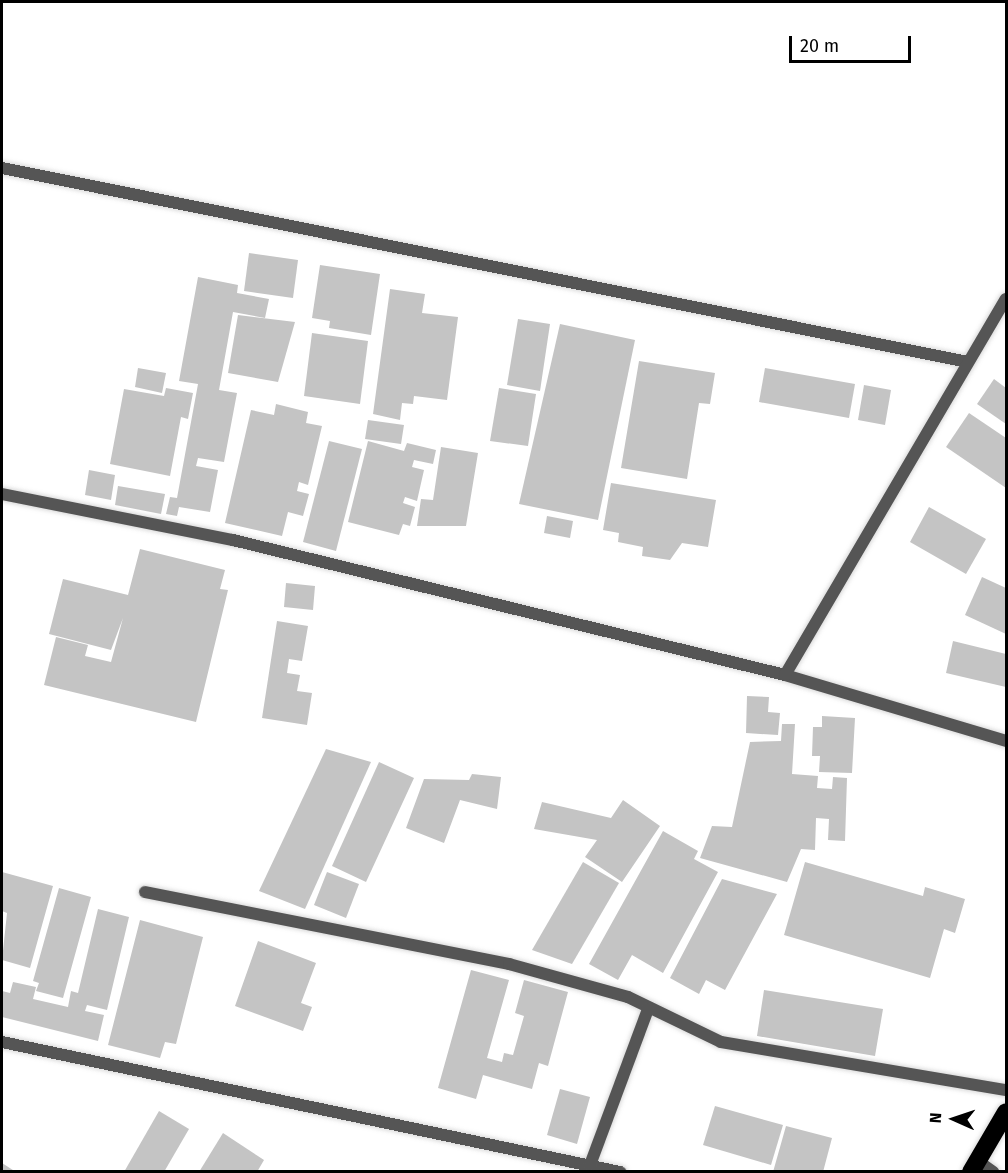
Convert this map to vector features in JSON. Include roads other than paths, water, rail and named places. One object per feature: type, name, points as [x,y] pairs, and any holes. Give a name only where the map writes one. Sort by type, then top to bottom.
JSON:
[{"type":"highway","points":[[981,1168],[1006,1112]]},
{"type":"street","points":[[2,168],[968,362]]},
{"type":"street","points":[[785,675],[1006,299]]},
{"type":"street","points":[[2,494],[233,540],[785,675],[1006,741]]},
{"type":"street","points":[[144,891],[509,964],[628,997],[648,1009],[690,1022],[721,1042],[1006,1090]]},
{"type":"street","points":[[590,1165],[648,1009]]},
{"type":"street","points":[[2,1042],[620,1172]]}]
